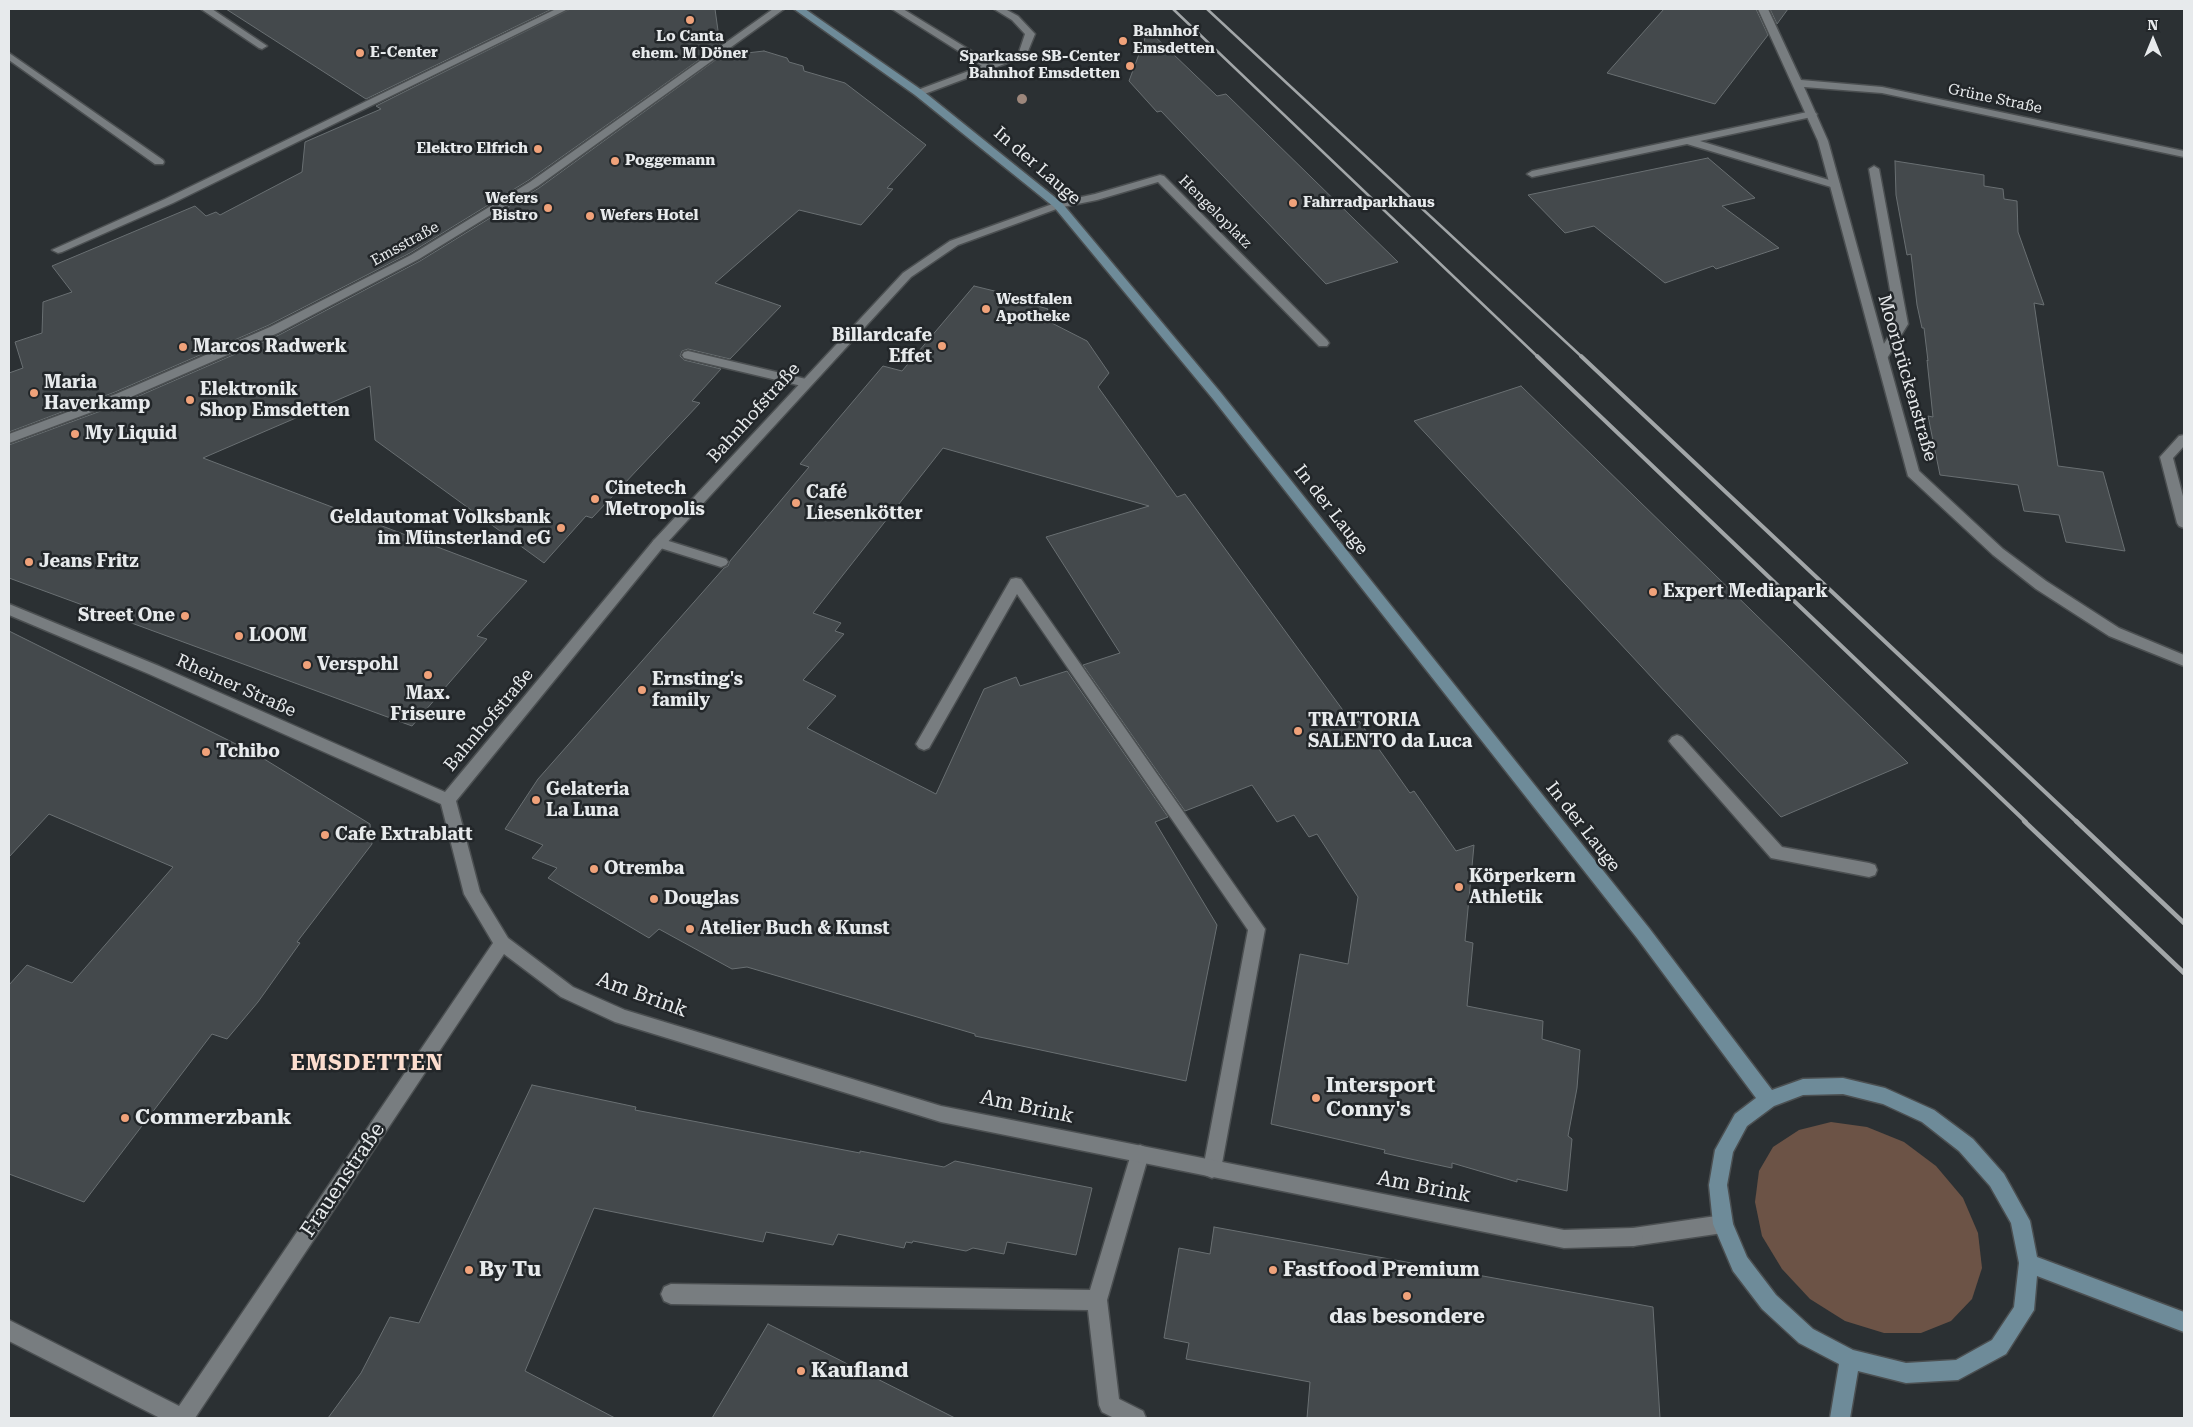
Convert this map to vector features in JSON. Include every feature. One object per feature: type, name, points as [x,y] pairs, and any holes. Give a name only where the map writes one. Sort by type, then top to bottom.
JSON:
[{"type":"street","points":[[206,9],[262,46]]},
{"type":"street","points":[[58,250],[169,201],[563,9]]},
{"type":"street","name":"Emsstraße","points":[[9,439],[120,397],[274,330],[416,257],[542,178],[610,132],[779,9]]},
{"type":"street","name":"In der Lauge","points":[[799,9],[919,93],[1058,205],[1217,396],[1446,684],[1643,933],[1768,1100]]},
{"type":"street","points":[[897,9],[989,66]]},
{"type":"street","points":[[919,93],[1022,54],[1030,34],[1015,18],[999,9]]},
{"type":"street","name":"Moorbrückenstraße","points":[[1763,9],[1823,141],[1913,473],[1998,552],[2041,585],[2114,632],[2184,661]]},
{"type":"street","points":[[9,56],[159,162]]},
{"type":"street","name":"Grüne Straße","points":[[1798,83],[1882,90],[2184,154]]},
{"type":"street","points":[[1532,174],[1812,114]]},
{"type":"street","points":[[1686,140],[1835,185]]},
{"type":"street","points":[[1874,169],[1902,324],[1882,357]]},
{"type":"street","name":"Hengeloplatz","points":[[1058,205],[1096,197],[1160,178],[1323,343]]},
{"type":"street","name":"Bahnhofstraße","points":[[448,800],[660,544],[907,275],[954,242],[1058,205]]},
{"type":"street","points":[[688,355],[806,383]]},
{"type":"street","points":[[2184,439],[2166,457],[2184,523]]},
{"type":"street","points":[[660,544],[721,562]]},
{"type":"street","points":[[924,744],[1016,583],[1256,928],[1212,1169]]},
{"type":"street","name":"Rheiner Straße","points":[[9,609],[154,670],[448,800]]},
{"type":"street","points":[[1677,741],[1777,853],[1869,870]]},
{"type":"street","name":"Am Brink","points":[[448,800],[472,894],[502,943],[567,992],[621,1017],[941,1114],[1564,1238],[1633,1237],[1723,1224]]},
{"type":"street","name":"Frauenstraße","points":[[9,1330],[182,1418],[502,943]]},
{"type":"street","points":[[1843,1086],[1885,1096],[1928,1116],[1966,1144],[1997,1180],[2020,1221],[2029,1263],[2024,1310],[1999,1347],[1958,1370],[1906,1374],[1850,1359],[1806,1336],[1769,1302],[1740,1264],[1723,1224],[1718,1184],[1724,1150],[1741,1120],[1768,1100],[1803,1088],[1843,1086]]},
{"type":"street","points":[[1136,1418],[1109,1405],[1097,1300],[1140,1154]]},
{"type":"street","points":[[2029,1263],[2184,1322]]},
{"type":"street","points":[[671,1294],[1097,1300]]},
{"type":"street","points":[[1840,1418],[1850,1359]]},
{"type":"shaded area","points":[[1831,1122],[1867,1127],[1904,1142],[1936,1166],[1963,1198],[1978,1233],[1982,1268],[1972,1299],[1951,1321],[1921,1333],[1884,1333],[1845,1321],[1810,1299],[1782,1269],[1762,1236],[1755,1202],[1759,1171],[1773,1147],[1799,1130]]},
{"type":"building","name":"E-Center","points":[[226,9],[552,9],[366,99]]},
{"type":"building","points":[[570,9],[715,9],[720,45],[529,180],[410,253],[269,325],[115,392],[9,432],[9,373],[23,368],[15,342],[42,333],[43,302],[72,292],[52,266],[195,206],[206,216],[216,212],[220,215],[302,172],[305,142],[381,109],[376,106]]},
{"type":"building","points":[[1664,9],[1756,9],[1768,35],[1715,104],[1607,73]]},
{"type":"building","points":[[1770,9],[1788,9],[1777,24]]},
{"type":"building","name":"Fahrradparkhaus","points":[[1148,30],[1217,96],[1226,94],[1398,262],[1326,284],[1161,111],[1157,112],[1129,81]]},
{"type":"building","points":[[764,51],[787,58],[789,62],[803,66],[804,71],[845,83],[926,145],[887,188],[893,189],[861,225],[799,210],[715,283],[781,306],[730,359],[688,349],[682,351],[680,356],[684,360],[721,369],[692,401],[700,403],[592,518],[586,516],[544,563],[375,440],[370,386],[203,458],[527,581],[477,636],[487,639],[412,726],[9,578],[9,445],[125,402],[279,335],[420,261],[539,188],[721,56]]},
{"type":"building","points":[[1708,158],[1755,198],[1722,206],[1779,248],[1716,269],[1713,266],[1665,283],[1594,226],[1565,233],[1528,195]]},
{"type":"building","points":[[1895,161],[1984,175],[1984,186],[2003,189],[2004,199],[2017,201],[2018,232],[2044,305],[2034,303],[2058,466],[2103,472],[2125,551],[2066,542],[2059,515],[2024,511],[2018,485],[1940,475],[1928,416],[1933,417],[1924,328],[1922,328],[1917,305],[1911,254],[1907,255],[1896,195]]},
{"type":"building","points":[[974,286],[1019,297],[1017,300],[1048,309],[1042,318],[1087,341],[1109,373],[1098,387],[1177,497],[1185,494],[1353,724],[1359,721],[1410,793],[1414,791],[1456,851],[1474,845],[1465,941],[1473,943],[1467,1006],[1543,1021],[1542,1039],[1580,1050],[1577,1088],[1568,1136],[1572,1139],[1567,1191],[1517,1179],[1517,1182],[1452,1163],[1452,1168],[1406,1158],[1384,1153],[1385,1150],[1271,1124],[1300,954],[1348,964],[1358,897],[1317,834],[1309,837],[1294,815],[1277,822],[1252,785],[1185,811],[1083,665],[1120,653],[1046,537],[1149,506],[943,448],[813,613],[841,623],[835,631],[844,634],[803,680],[836,696],[807,728],[936,794],[984,689],[1016,677],[1020,686],[1067,671],[1168,817],[1155,822],[1217,925],[1186,1081],[975,1036],[975,1034],[747,967],[732,969],[659,929],[649,938],[548,878],[557,868],[532,858],[543,845],[505,829],[538,779],[724,568],[728,566],[730,561],[809,467],[800,464],[883,366],[902,371]]},
{"type":"building","name":"Expert Mediapark","points":[[1521,386],[1908,763],[1781,817],[1414,421]]},
{"type":"building","points":[[9,631],[256,754],[370,824],[372,844],[297,942],[300,943],[258,1002],[227,1039],[212,1034],[84,1202],[9,1174],[9,985],[27,965],[72,983],[173,867],[49,814],[9,857]]},
{"type":"building","points":[[532,1085],[636,1107],[635,1110],[860,1153],[860,1151],[944,1167],[955,1161],[1092,1188],[1076,1255],[1007,1242],[1004,1254],[973,1248],[966,1251],[913,1241],[912,1243],[906,1242],[904,1248],[838,1234],[833,1245],[766,1232],[763,1242],[594,1208],[525,1371],[615,1418],[328,1418],[361,1373],[390,1317],[419,1323]]},
{"type":"building","points":[[1214,1227],[1653,1307],[1660,1418],[1307,1418],[1310,1382],[1186,1359],[1189,1343],[1164,1338],[1179,1248],[1210,1254]]},
{"type":"building","name":"Kaufland","points":[[768,1324],[955,1418],[712,1418]]},
{"type":"railway","points":[[1173,9],[1538,357]]},
{"type":"railway","points":[[1207,9],[1582,357]]},
{"type":"railway","points":[[1537,356],[2026,822]]},
{"type":"railway","points":[[1581,356],[2077,822]]},
{"type":"railway","points":[[2024,821],[2184,973]]},
{"type":"railway","points":[[2076,821],[2184,923]]},
{"type":"place","name":"Lo Canta ehem. M Döner","points":[[690,20]]},
{"type":"place","name":"Bahnhof Emsdetten","points":[[1123,41]]},
{"type":"place","name":"E-Center","points":[[360,53]]},
{"type":"place","name":"Sparkasse SB-Center Bahnhof Emsdetten","points":[[1130,66]]},
{"type":"place","name":"Elektro Elfrich","points":[[538,149]]},
{"type":"place","name":"Poggemann","points":[[615,161]]},
{"type":"place","name":"Fahrradparkhaus","points":[[1293,203]]},
{"type":"place","name":"Wefers Bistro","points":[[548,208]]},
{"type":"place","name":"Wefers Hotel","points":[[590,216]]},
{"type":"place","name":"Westfalen Apotheke","points":[[986,309]]},
{"type":"place","name":"Billardcafe Effet","points":[[942,346]]},
{"type":"place","name":"Marcos Radwerk","points":[[183,347]]},
{"type":"place","name":"Maria Haverkamp","points":[[34,393]]},
{"type":"place","name":"Elektronik Shop Emsdetten","points":[[190,400]]},
{"type":"place","name":"My Liquid","points":[[75,434]]},
{"type":"place","name":"Cinetech Metropolis","points":[[595,499]]},
{"type":"place","name":"Café Liesenkötter","points":[[796,503]]},
{"type":"place","name":"Geldautomat Volksbank im Münsterland eG","points":[[561,528]]},
{"type":"place","name":"Jeans Fritz","points":[[29,562]]},
{"type":"place","name":"Expert Mediapark","points":[[1653,592]]},
{"type":"place","name":"Street One","points":[[185,616]]},
{"type":"place","name":"LOOM","points":[[239,636]]},
{"type":"place","name":"Verspohl","points":[[307,665]]},
{"type":"place","name":"Max. Friseure","points":[[428,675]]},
{"type":"place","name":"Ernsting's family","points":[[642,690]]},
{"type":"place","name":"TRATTORIA SALENTO da Luca","points":[[1298,731]]},
{"type":"place","name":"Tchibo","points":[[206,752]]},
{"type":"place","name":"Gelateria La Luna","points":[[536,800]]},
{"type":"place","name":"Cafe Extrablatt","points":[[325,835]]},
{"type":"place","name":"Otremba","points":[[594,869]]},
{"type":"place","name":"Körperkern Athletik","points":[[1459,887]]},
{"type":"place","name":"Douglas","points":[[654,899]]},
{"type":"place","name":"Atelier Buch & Kunst","points":[[690,929]]},
{"type":"place","name":"Intersport Conny's","points":[[1316,1098]]},
{"type":"place","name":"Commerzbank","points":[[125,1118]]},
{"type":"place","name":"By Tu","points":[[469,1270]]},
{"type":"place","name":"Fastfood Premium","points":[[1273,1270]]},
{"type":"place","name":"das besondere","points":[[1407,1296]]},
{"type":"place","name":"Kaufland","points":[[801,1371]]},
{"type":"district","name":"EMSDETTEN","points":[[367,1064]]}]
